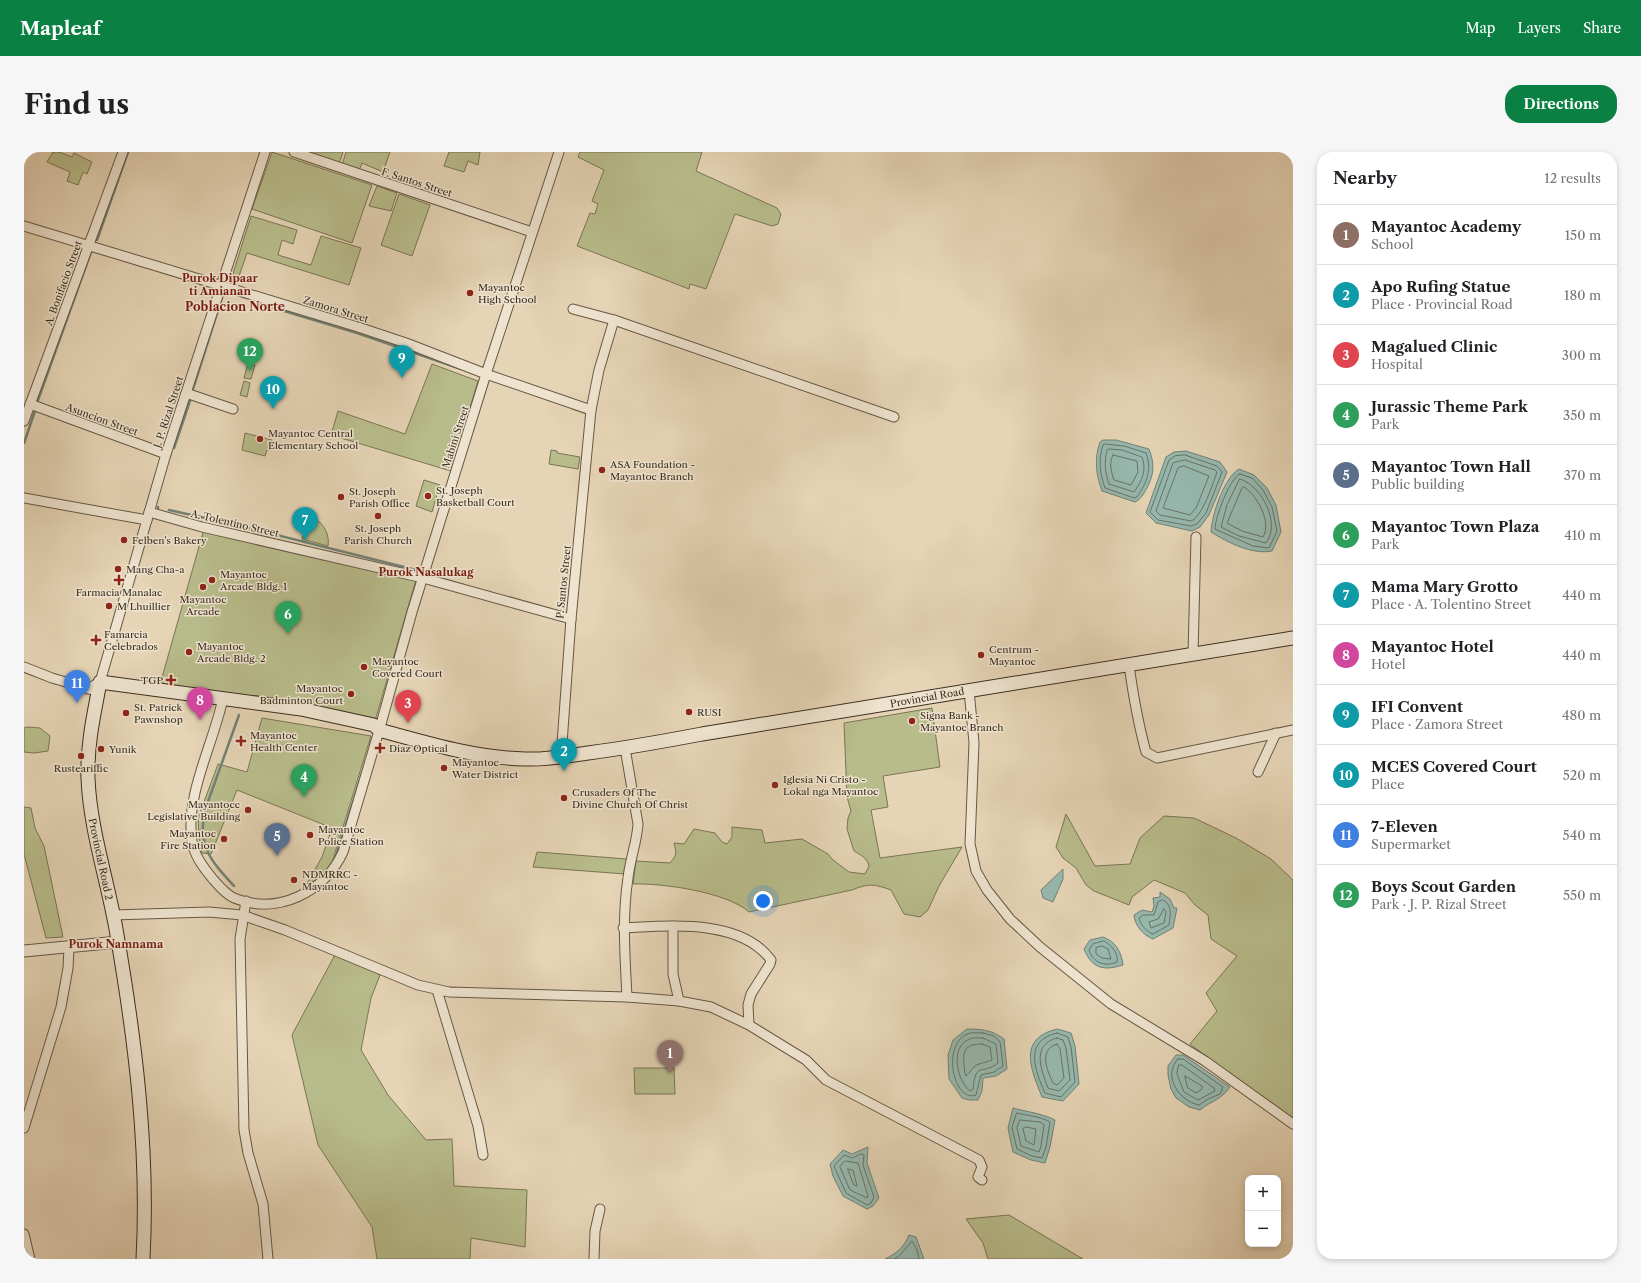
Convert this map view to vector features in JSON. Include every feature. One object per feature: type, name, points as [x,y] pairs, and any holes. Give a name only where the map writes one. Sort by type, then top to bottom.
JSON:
[{"type":"main road","name":"Provincial Road","points":[[95,687],[222,702],[305,714],[372,733],[379,730],[435,745],[497,757],[526,760],[561,757],[625,748],[969,690],[1293,638]]},
{"type":"main road","name":"Provincial Road 2","points":[[95,687],[89,735],[88,787],[95,832],[118,942],[140,1096],[146,1211],[143,1259]]},
{"type":"street","name":"A. Bonifacio Street","points":[[24,421],[28,401],[89,247],[123,152]]},
{"type":"street","name":"J. P. Rizal Street","points":[[95,687],[166,454],[266,152]]},
{"type":"street","name":"F. Santos Street","points":[[294,152],[532,232]]},
{"type":"street","name":"Mabini Street","points":[[222,702],[196,793],[192,820],[192,840],[194,849],[200,862],[216,882],[234,898],[265,904],[284,902],[310,890],[330,874],[342,852],[379,730],[393,676],[486,374],[559,152]]},
{"type":"street","name":"Zamora Street","points":[[24,226],[89,247],[221,285],[406,343],[486,374],[591,410]]},
{"type":"street","points":[[573,309],[614,320],[894,417]]},
{"type":"street","name":"P. Santos Street","points":[[561,757],[570,619],[591,410],[599,370],[614,320]]},
{"type":"street","points":[[186,393],[233,409]]},
{"type":"street","name":"Asuncion Street","points":[[28,401],[166,454]]},
{"type":"street","name":"A. Tolentino Street","points":[[24,498],[148,516],[202,527],[423,578],[570,619]]},
{"type":"street","points":[[1193,654],[1196,537]]},
{"type":"street","points":[[1129,665],[1133,699],[1141,733],[1146,752],[1151,756],[1157,758],[1293,730]]},
{"type":"street","points":[[24,667],[41,675],[95,687]]},
{"type":"street","points":[[969,690],[974,743],[970,844],[976,871],[987,890],[1010,919],[1040,947],[1111,1004],[1205,1061],[1293,1124]]},
{"type":"street","points":[[1258,772],[1276,734]]},
{"type":"street","points":[[625,748],[638,824],[638,834],[628,878],[623,928],[627,997]]},
{"type":"street","points":[[246,901],[242,915],[240,939],[244,1130],[248,1153],[263,1204],[268,1259]]},
{"type":"street","points":[[113,915],[209,912],[242,915],[292,933],[402,978],[437,990],[464,993],[627,997],[678,1001],[711,1007],[749,1025],[806,1060],[826,1080],[979,1160],[982,1167],[978,1177],[982,1180]]},
{"type":"street","points":[[623,928],[674,926],[724,931],[745,938],[764,950],[771,960],[751,994],[748,1005],[749,1025]]},
{"type":"street","points":[[674,926],[673,974],[678,1001]]},
{"type":"street","points":[[24,951],[69,948],[118,942]]},
{"type":"street","points":[[24,1128],[61,1008],[67,974],[69,948]]},
{"type":"street","points":[[437,990],[478,1126],[483,1155]]},
{"type":"street","points":[[594,1259],[595,1231],[600,1209]]},
{"type":"street","points":[[24,1234],[30,1259]]},
{"type":"green space","points":[[53,152],[59,152],[72,157],[74,153],[92,162],[87,174],[83,172],[78,185],[67,181],[70,172],[47,162]]},
{"type":"green space","points":[[272,152],[372,185],[352,243],[252,209]]},
{"type":"green space","points":[[306,152],[343,152],[339,164]]},
{"type":"green space","points":[[346,152],[390,152],[383,172],[362,163],[359,171],[342,165]]},
{"type":"green space","points":[[449,152],[480,152],[478,165],[468,161],[464,172],[444,166]]},
{"type":"green space","points":[[580,152],[702,152],[696,171],[777,208],[781,214],[778,224],[772,226],[735,214],[706,289],[690,284],[689,289],[577,246],[590,213],[595,214],[598,204],[592,201],[604,170],[578,157]]},
{"type":"green space","points":[[377,186],[397,193],[391,211],[369,206]]},
{"type":"green space","points":[[399,194],[430,205],[412,256],[381,245]]},
{"type":"green space","points":[[251,216],[297,230],[293,244],[282,240],[278,255],[311,265],[321,236],[361,248],[349,285],[247,253],[237,282],[231,280]]},
{"type":"green space","points":[[248,363],[255,365],[251,379],[244,378]]},
{"type":"green space","points":[[432,364],[478,381],[451,471],[331,435],[338,411],[405,434]]},
{"type":"green space","points":[[244,381],[250,383],[247,397],[240,395]]},
{"type":"green space","points":[[245,433],[272,440],[270,450],[267,450],[265,456],[242,450]]},
{"type":"green space","points":[[551,450],[557,451],[557,453],[580,457],[578,469],[549,464]]},
{"type":"green space","name":"St. Joseph Basketball Court","points":[[424,480],[440,485],[432,512],[416,506]]},
{"type":"green space","points":[[309,516],[318,521],[324,528],[328,536],[328,546],[302,539]]},
{"type":"green space","points":[[204,529],[416,580],[375,721],[159,688]]},
{"type":"green space","points":[[932,708],[940,767],[883,776],[888,807],[871,810],[880,858],[962,847],[939,886],[928,910],[920,917],[904,914],[891,890],[872,885],[749,912],[726,899],[694,890],[660,885],[633,884],[636,861],[670,863],[676,853],[674,843],[684,844],[694,829],[715,833],[722,842],[727,844],[732,837],[732,827],[762,830],[765,843],[802,839],[828,854],[833,860],[849,872],[865,874],[869,866],[868,863],[863,857],[854,851],[847,829],[848,818],[851,811],[847,797],[844,723]]},
{"type":"green space","points":[[262,718],[371,736],[331,866],[304,889],[322,857],[332,828],[237,790],[211,854],[202,853],[199,838],[198,818],[218,764],[247,772]]},
{"type":"green space","points":[[24,728],[40,728],[50,736],[48,751],[34,753],[24,752]]},
{"type":"green space","points":[[24,807],[31,808],[35,828],[44,846],[63,937],[46,938],[24,854]]},
{"type":"green space","points":[[1066,814],[1095,866],[1130,864],[1140,838],[1164,816],[1194,818],[1236,838],[1271,859],[1293,880],[1293,1122],[1190,1044],[1217,1011],[1206,993],[1237,956],[1211,939],[1208,915],[1195,905],[1185,893],[1154,880],[1132,897],[1129,905],[1094,891],[1086,885],[1076,868],[1063,858],[1056,847]]},
{"type":"green space","points":[[537,852],[627,859],[625,874],[533,867]]},
{"type":"green space","points":[[337,951],[382,970],[371,998],[361,1050],[388,1095],[426,1140],[452,1139],[454,1186],[527,1190],[525,1247],[471,1238],[470,1259],[377,1259],[372,1227],[318,1145],[292,1035]]},
{"type":"green space","points":[[634,1068],[674,1068],[675,1094],[635,1094]]},
{"type":"green space","points":[[1009,1215],[1083,1259],[988,1259],[983,1243],[966,1219]]},
{"type":"water","points":[[1103,440],[1116,440],[1149,449],[1153,469],[1147,488],[1139,500],[1135,502],[1102,491],[1098,479],[1096,460],[1100,442]]},
{"type":"water","points":[[1186,451],[1220,462],[1227,472],[1209,515],[1200,527],[1192,531],[1156,523],[1146,513],[1166,457],[1174,452]]},
{"type":"water","points":[[1239,469],[1254,475],[1267,488],[1276,505],[1281,532],[1272,551],[1256,551],[1240,547],[1211,532],[1216,507],[1224,488],[1228,480]]},
{"type":"water","points":[[1063,869],[1063,879],[1053,902],[1043,898],[1041,890]]},
{"type":"water","points":[[1160,892],[1170,899],[1174,908],[1177,908],[1173,928],[1153,939],[1140,930],[1134,915],[1142,910],[1152,912],[1154,906],[1153,898],[1160,897]]},
{"type":"water","points":[[1103,937],[1115,944],[1121,955],[1123,965],[1110,968],[1099,967],[1087,956],[1084,949],[1090,940]]},
{"type":"water","points":[[967,1029],[987,1031],[1004,1039],[1007,1069],[996,1076],[983,1078],[982,1091],[978,1100],[962,1098],[949,1079],[948,1055],[953,1040]]},
{"type":"water","points":[[1057,1029],[1071,1033],[1075,1046],[1079,1084],[1063,1101],[1042,1097],[1031,1066],[1030,1056],[1036,1040],[1044,1034]]},
{"type":"water","points":[[1176,1055],[1183,1055],[1230,1087],[1219,1098],[1200,1110],[1189,1107],[1176,1098],[1171,1089],[1168,1066]]},
{"type":"water","points":[[1013,1108],[1039,1114],[1055,1120],[1050,1147],[1045,1163],[1031,1160],[1013,1152],[1008,1128]]},
{"type":"water","points":[[868,1147],[867,1163],[879,1198],[873,1206],[867,1209],[843,1196],[833,1176],[830,1164],[843,1150],[852,1154]]},
{"type":"water","points":[[909,1235],[916,1237],[924,1259],[885,1259],[899,1250]]},
{"type":"waterway","points":[[97,240],[128,152]]},
{"type":"waterway","points":[[38,400],[91,252]]},
{"type":"waterway","points":[[192,392],[225,288]]},
{"type":"waterway","points":[[254,302],[357,333],[461,369]]},
{"type":"waterway","points":[[174,448],[191,398]]},
{"type":"waterway","points":[[572,408],[589,414]]},
{"type":"waterway","points":[[24,443],[35,411]]},
{"type":"waterway","points":[[169,510],[241,526],[420,571],[421,569]]},
{"type":"waterway","points":[[443,579],[463,585]]},
{"type":"waterway","points":[[234,886],[219,869],[208,852],[203,834],[203,823],[205,810],[239,715]]},
{"type":"waterway","points":[[336,856],[362,773]]},
{"type":"place","name":"Mayantoc High School","points":[[470,293]]},
{"type":"place","name":"Boys Scout Garden","points":[[250,371]]},
{"type":"place","name":"IFI Convent","points":[[402,378]]},
{"type":"place","name":"MCES Covered Court","points":[[273,409]]},
{"type":"place","name":"Mayantoc Central Elementary School","points":[[260,439]]},
{"type":"place","name":"ASA Foundation - Mayantoc Branch","points":[[602,470]]},
{"type":"place","name":"St. Joseph Basketball Court","points":[[428,496]]},
{"type":"place","name":"St. Joseph Parish Office","points":[[341,497]]},
{"type":"place","name":"St. Joseph Parish Church","points":[[378,516]]},
{"type":"place","name":"Felben's Bakery","points":[[124,540]]},
{"type":"place","name":"Mama Mary Grotto","points":[[305,540]]},
{"type":"place","name":"Mang Cha-a","points":[[118,569]]},
{"type":"place","name":"Farmacia Manalac","points":[[119,580]]},
{"type":"place","name":"Mayantoc Arcade Bldg. 1","points":[[212,580]]},
{"type":"place","name":"Mayantoc Arcade","points":[[203,587]]},
{"type":"place","name":"M Lhuillier","points":[[109,606]]},
{"type":"place","name":"Mayantoc Town Plaza","points":[[288,634]]},
{"type":"place","name":"Famarcia Celebrados","points":[[96,640]]},
{"type":"place","name":"Mayantoc Arcade Bldg. 2","points":[[189,652]]},
{"type":"place","name":"Centrum - Mayantoc","points":[[981,655]]},
{"type":"place","name":"Mayantoc Covered Court","points":[[364,667]]},
{"type":"place","name":"TGP","points":[[171,680]]},
{"type":"place","name":"Mayantoc Badminton Court","points":[[351,694]]},
{"type":"place","name":"7-Eleven","points":[[77,703]]},
{"type":"place","name":"RUSI","points":[[689,712]]},
{"type":"place","name":"St. Patrick Pawnshop","points":[[126,713]]},
{"type":"place","name":"Mayantoc Hotel","points":[[200,720]]},
{"type":"place","name":"Signa Bank - Mayantoc Branch","points":[[912,721]]},
{"type":"place","name":"Magalued Clinic","points":[[408,723]]},
{"type":"place","name":"Mayantoc Health Center","points":[[241,741]]},
{"type":"place","name":"Diaz Optical","points":[[380,748]]},
{"type":"place","name":"Yunik","points":[[101,749]]},
{"type":"place","name":"Rusteariffic","points":[[81,756]]},
{"type":"place","name":"Mayantoc Water District","points":[[444,768]]},
{"type":"place","name":"Apo Rufing Statue","points":[[564,771]]},
{"type":"place","name":"Iglesia Ni Cristo - Lokal nga Mayantoc","points":[[775,785]]},
{"type":"place","name":"Jurassic Theme Park","points":[[304,797]]},
{"type":"place","name":"Crusaders Of The Divine Church Of Christ","points":[[564,798]]},
{"type":"place","name":"Mayantocc Legislative Building","points":[[248,810]]},
{"type":"place","name":"Mayantoc Police Station","points":[[310,835]]},
{"type":"place","name":"Mayantoc Fire Station","points":[[224,839]]},
{"type":"place","name":"Mayantoc Town Hall","points":[[277,856]]},
{"type":"place","name":"NDMRRC - Mayantoc","points":[[294,880]]},
{"type":"place","name":"Mayantoc Academy","points":[[670,1073]]},
{"type":"district","name":"Purok Dipaar ti Amianan","points":[[220,284]]},
{"type":"district","name":"Poblacion Norte","points":[[235,307]]},
{"type":"district","name":"Purok Nasalukag","points":[[426,572]]},
{"type":"district","name":"Purok Namnama","points":[[116,944]]}]
